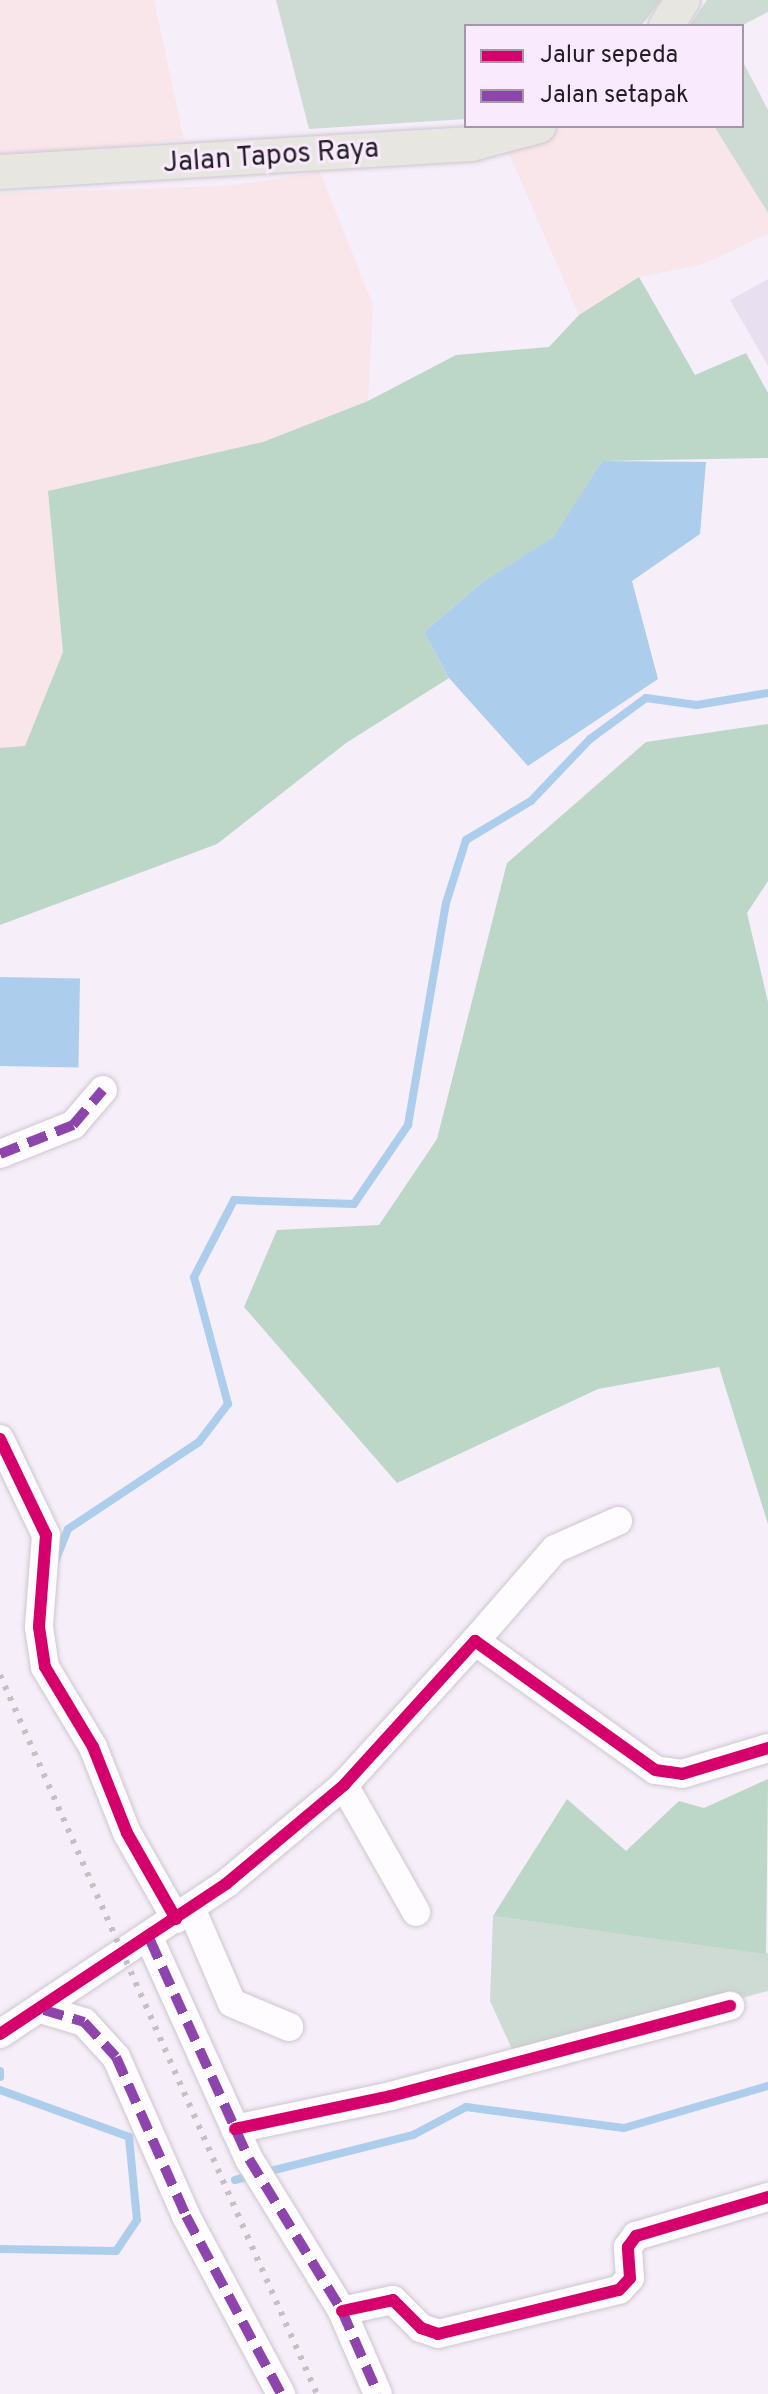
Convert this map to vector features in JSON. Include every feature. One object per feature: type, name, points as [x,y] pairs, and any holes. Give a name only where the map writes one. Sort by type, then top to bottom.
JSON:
[{"type":"main road","points":[[667,24],[683,0]]},
{"type":"main road","name":"Jalan Tapos Raya","points":[[0,172],[471,144],[531,128]]},
{"type":"street","points":[[0,1154],[73,1125],[103,1090]]},
{"type":"street","points":[[0,1439],[43,1523],[40,1597],[45,1667],[93,1747],[127,1833],[183,1914],[232,2003],[289,2027]]},
{"type":"street","points":[[0,2034],[44,2010],[150,1940],[344,1785],[565,1540],[618,1521]]},
{"type":"street","points":[[475,1641],[655,1770],[682,1774],[768,1748]]},
{"type":"street","points":[[344,1785],[416,1912]]},
{"type":"street","points":[[150,1940],[249,2159],[342,2311],[378,2394]]},
{"type":"street","points":[[235,2129],[391,2096],[730,2006]]},
{"type":"street","points":[[44,2010],[84,2022],[116,2057],[186,2216],[281,2394]]},
{"type":"street","points":[[342,2311],[393,2300],[421,2328],[438,2334],[619,2290],[630,2278],[628,2247],[636,2236],[768,2197]]},
{"type":"shaded area","points":[[0,0],[154,0],[184,140],[0,156]]},
{"type":"shaded area","points":[[276,0],[661,0],[643,24],[464,24],[464,119],[309,129]]},
{"type":"shaded area","points":[[707,0],[768,0],[768,12],[744,24],[690,24]]},
{"type":"shaded area","points":[[744,64],[768,110],[768,213],[715,128],[744,128]]},
{"type":"shaded area","points":[[556,128],[715,128],[768,213],[768,234],[701,265],[639,277],[579,315],[507,149]]},
{"type":"shaded area","points":[[320,172],[373,305],[368,401],[263,442],[48,491],[63,652],[25,747],[0,749],[0,193],[227,186]]},
{"type":"shaded area","points":[[768,279],[768,366],[730,300]]},
{"type":"shaded area","points":[[493,1916],[768,1953],[768,1991],[516,2058],[490,2001]]},
{"type":"green space","points":[[639,277],[695,375],[746,353],[768,393],[768,458],[602,461],[555,537],[485,580],[424,632],[449,678],[346,743],[217,844],[0,925],[0,748],[25,746],[63,652],[48,491],[263,442],[368,401],[456,355],[549,347],[579,315]]},
{"type":"green space","points":[[768,724],[768,881],[747,913],[768,1002],[768,1524],[719,1367],[598,1389],[397,1483],[244,1307],[277,1230],[379,1225],[437,1139],[507,863],[646,742]]},
{"type":"green space","points":[[768,1779],[766,1954],[493,1916],[567,1799],[626,1851],[679,1801],[704,1808]]},
{"type":"water","points":[[602,461],[706,462],[700,534],[632,581],[658,679],[528,766],[449,678],[424,632],[485,580],[554,537]]},
{"type":"water","points":[[0,977],[80,978],[78,1067],[0,1066]]},
{"type":"waterway","points":[[56,1559],[68,1529],[199,1442],[228,1404],[194,1277],[234,1200],[354,1204],[408,1125],[446,903],[466,840],[531,801],[590,739],[646,698],[697,705],[768,693]]},
{"type":"waterway","points":[[0,2071],[0,2077]]},
{"type":"waterway","points":[[235,2180],[413,2135],[466,2107],[624,2128],[768,2086]]},
{"type":"waterway","points":[[0,2090],[129,2137],[137,2220],[116,2251],[0,2249]]},
{"type":"railway","points":[[0,1675],[317,2394]]},
{"type":"marked path","points":[[0,1154],[73,1125],[103,1090]]},
{"type":"marked path","points":[[150,1940],[249,2159],[342,2311],[378,2394]]},
{"type":"marked path","points":[[44,2010],[84,2022],[116,2057],[186,2216],[281,2394]]},
{"type":"cycle path","points":[[0,1439],[46,1535],[39,1627],[45,1667],[93,1747],[127,1833],[176,1919]]},
{"type":"cycle path","points":[[0,2034],[227,1883],[344,1785],[475,1641],[655,1770],[682,1774],[768,1748]]},
{"type":"cycle path","points":[[235,2129],[391,2096],[730,2006]]},
{"type":"cycle path","points":[[342,2311],[393,2300],[421,2328],[438,2334],[619,2290],[630,2278],[628,2247],[636,2236],[768,2197]]}]
